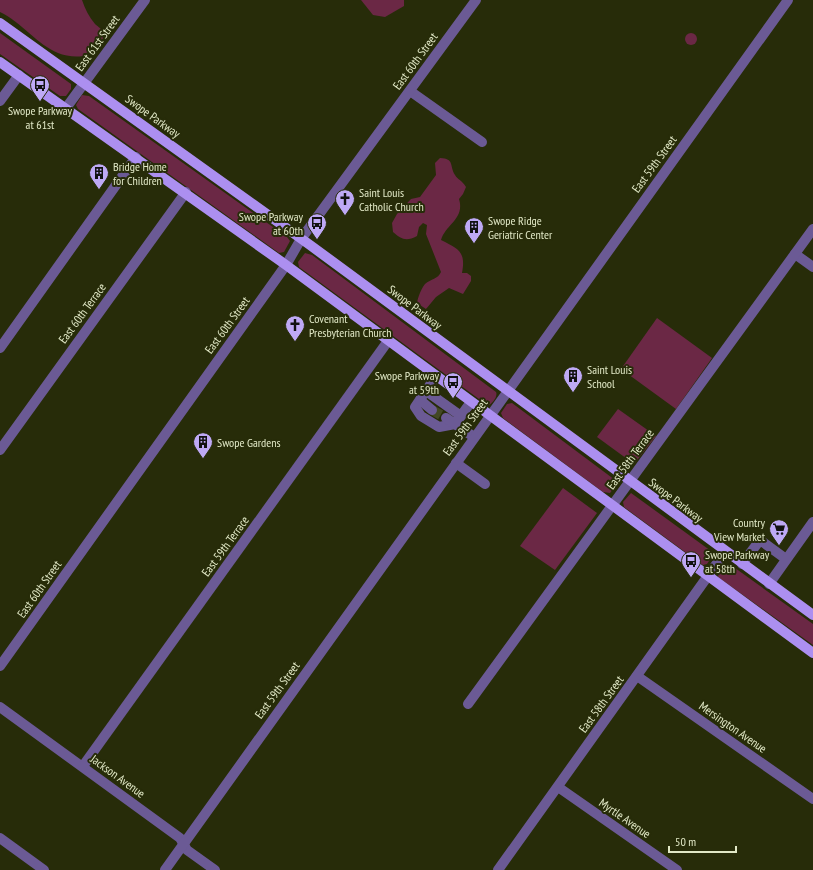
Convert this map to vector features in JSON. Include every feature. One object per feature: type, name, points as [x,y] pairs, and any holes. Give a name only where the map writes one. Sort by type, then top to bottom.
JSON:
[{"type":"main road","name":"Swope Parkway","points":[[0,23],[301,239],[725,552],[813,615]]},
{"type":"main road","points":[[0,62],[286,264],[813,653]]},
{"type":"street","name":"East 61st Street","points":[[66,108],[145,0]]},
{"type":"street","name":"East 60th Street","points":[[0,666],[286,264],[301,239],[476,0]]},
{"type":"street","name":"East 59th Street","points":[[165,870],[788,0]]},
{"type":"street","points":[[0,101],[19,75]]},
{"type":"street","points":[[410,91],[482,142]]},
{"type":"street","points":[[0,348],[136,157]]},
{"type":"street","name":"East 60th Terrace","points":[[0,450],[186,192]]},
{"type":"street","name":"East 58th Terrace","points":[[468,704],[813,229]]},
{"type":"street","points":[[795,254],[813,266]]},
{"type":"street","name":"East 59th Terrace","points":[[82,766],[388,340]]},
{"type":"street","points":[[436,376],[416,407],[421,416],[439,427],[458,420],[471,402]]},
{"type":"street","points":[[426,391],[458,420],[474,438]]},
{"type":"street","points":[[420,400],[432,410]]},
{"type":"street","points":[[446,418],[458,420]]},
{"type":"street","points":[[456,462],[485,484]]},
{"type":"street","points":[[769,584],[813,522]]},
{"type":"street","points":[[742,564],[760,540],[786,559]]},
{"type":"street","name":"East 58th Street","points":[[498,870],[725,552]]},
{"type":"street","name":"Mersington Avenue","points":[[637,676],[813,799]]},
{"type":"street","name":"Jackson Avenue","points":[[0,707],[179,837],[187,850],[215,870]]},
{"type":"street","name":"Myrtle Avenue","points":[[558,787],[677,870]]},
{"type":"street","points":[[0,838],[44,870]]},
{"type":"shaded area","points":[[0,0],[82,0],[91,19],[103,33],[102,42],[94,52],[85,56],[74,57],[58,53],[43,45],[8,16],[0,12]]},
{"type":"shaded area","points":[[361,0],[404,0],[404,6],[385,17],[373,15]]},
{"type":"shaded area","points":[[0,33],[71,84],[71,89],[66,96],[60,96],[0,54]]},
{"type":"shaded area","points":[[691,33],[695,35],[697,39],[695,43],[691,45],[687,43],[685,39],[687,35]]},
{"type":"shaded area","points":[[82,95],[89,96],[287,237],[290,241],[284,252],[279,253],[78,109],[76,105]]},
{"type":"shaded area","points":[[440,158],[450,161],[455,175],[466,187],[459,199],[460,206],[457,217],[443,234],[441,240],[460,252],[463,260],[462,273],[467,273],[471,276],[471,281],[463,294],[449,288],[436,297],[426,309],[417,303],[422,288],[427,282],[436,278],[441,272],[426,234],[427,225],[423,223],[419,227],[417,236],[410,239],[404,239],[393,232],[392,223],[397,214],[411,199],[420,197],[436,175],[435,163]]},
{"type":"shaded area","points":[[305,253],[312,255],[496,392],[494,401],[489,405],[483,402],[299,267],[298,262]]},
{"type":"shaded area","points":[[657,318],[712,358],[676,409],[621,369]]},
{"type":"shaded area","points":[[512,403],[615,480],[617,484],[610,493],[603,492],[503,418],[501,413],[507,404]]},
{"type":"shaded area","points":[[618,409],[656,436],[634,464],[597,437]]},
{"type":"shaded area","points":[[563,488],[597,513],[555,570],[520,546]]},
{"type":"shaded area","points":[[631,493],[711,551],[713,555],[707,564],[703,565],[700,563],[624,507],[623,502]]},
{"type":"shaded area","points":[[726,566],[735,568],[813,624],[813,645],[718,577],[719,572]]},
{"type":"tunnel","points":[[432,410],[446,418]]},
{"type":"place","name":"Swope Parkway at 61st","points":[[40,102]]},
{"type":"place","name":"Bridge Home for Children","points":[[99,190]]},
{"type":"place","name":"Saint Louis Catholic Church","points":[[345,216]]},
{"type":"place","name":"Swope Parkway at 60th","points":[[317,240]]},
{"type":"place","name":"Swope Ridge Geriatric Center","points":[[474,244]]},
{"type":"place","name":"Covenant Presbyterian Church","points":[[295,342]]},
{"type":"place","name":"Saint Louis School","points":[[573,393]]},
{"type":"place","name":"Swope Parkway at 59th","points":[[453,399]]},
{"type":"place","name":"Swope Gardens","points":[[203,459]]},
{"type":"place","name":"Country View Market","points":[[779,546]]},
{"type":"place","name":"Swope Parkway at 58th","points":[[691,578]]}]
